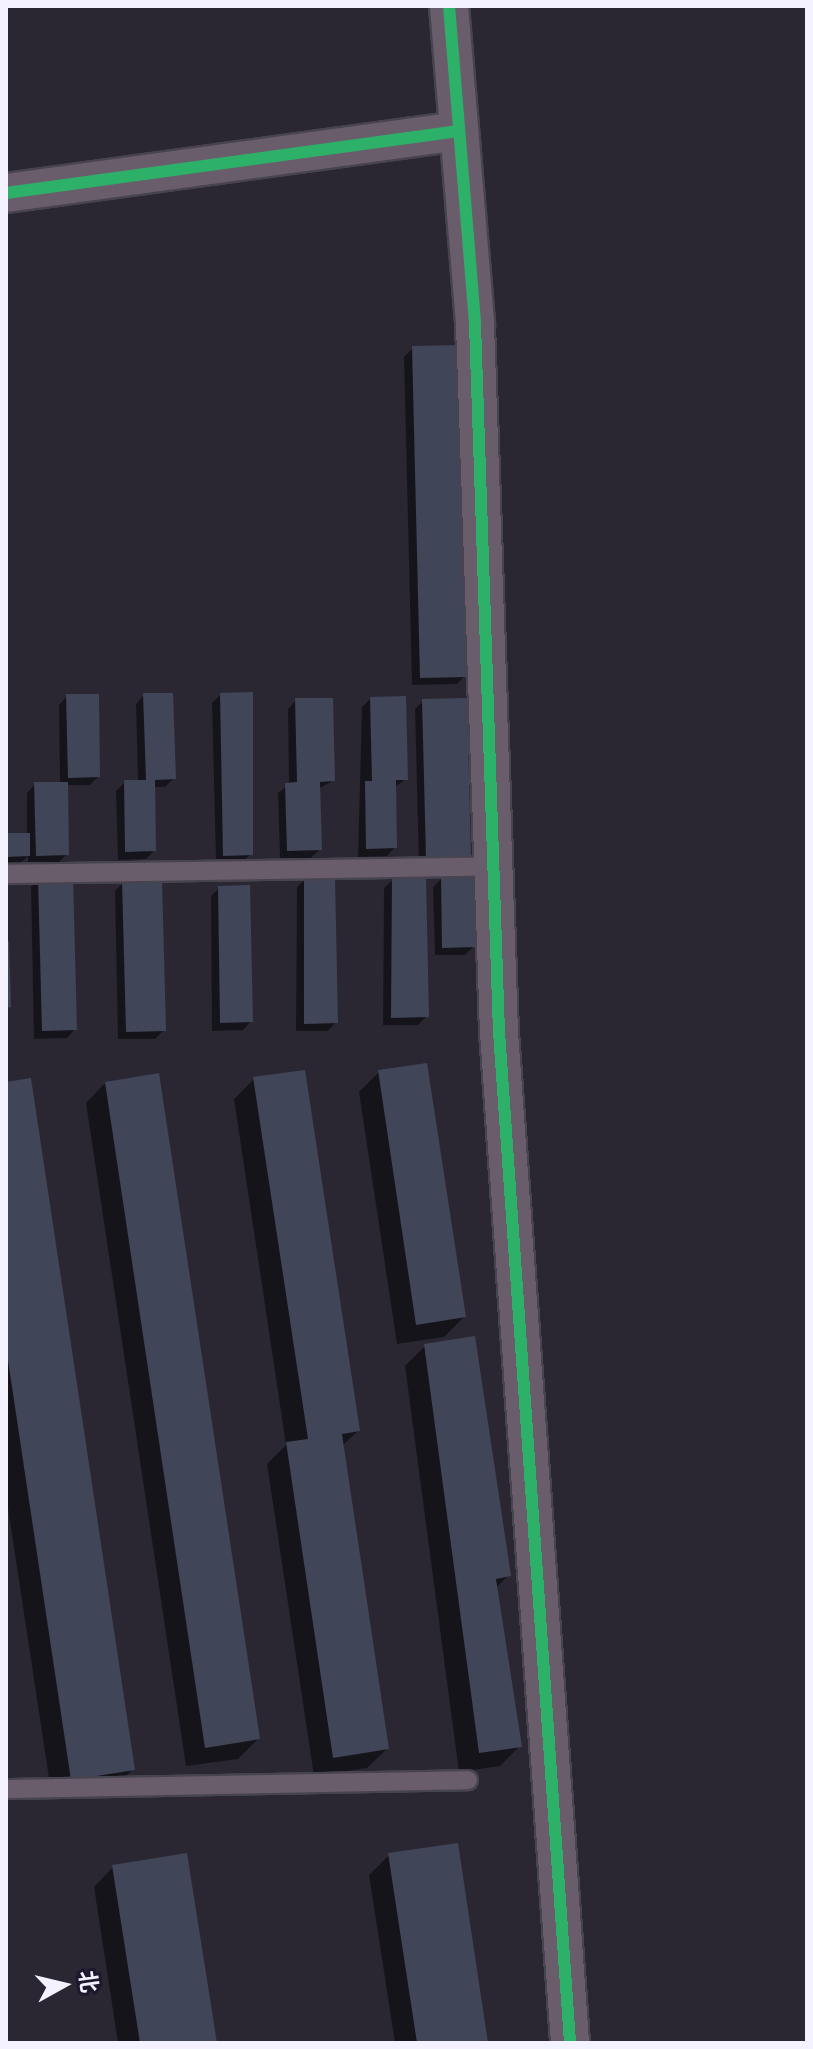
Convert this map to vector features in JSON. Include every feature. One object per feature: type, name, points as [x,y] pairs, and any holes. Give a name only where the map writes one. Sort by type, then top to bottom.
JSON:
[{"type":"street","points":[[449,6],[475,324],[499,1032],[570,2043]]},
{"type":"street","points":[[6,193],[459,131]]},
{"type":"lane","points":[[6,874],[493,866]]},
{"type":"lane","points":[[6,1789],[468,1780]]},
{"type":"building","points":[[459,345],[467,677],[420,678],[412,346]]},
{"type":"building","points":[[253,692],[253,855],[223,856],[220,693]]},
{"type":"building","points":[[143,693],[173,693],[176,779],[155,780],[156,851],[125,852],[124,780],[146,780]]},
{"type":"building","points":[[66,694],[99,694],[100,777],[68,778]]},
{"type":"building","points":[[406,696],[408,780],[396,780],[397,848],[366,849],[365,781],[372,781],[370,697]]},
{"type":"building","points":[[295,698],[333,698],[335,781],[320,782],[322,850],[287,851],[285,783],[297,782]]},
{"type":"building","points":[[467,698],[471,857],[426,858],[422,699]]},
{"type":"building","points":[[34,782],[68,782],[69,855],[36,856]]},
{"type":"building","points":[[6,833],[30,833],[30,856],[6,857]]},
{"type":"building","points":[[474,875],[476,947],[442,948],[441,876]]},
{"type":"building","points":[[73,876],[77,1030],[42,1031],[38,877]]},
{"type":"building","points":[[335,876],[338,1023],[304,1024],[304,877]]},
{"type":"building","points":[[426,877],[429,1017],[391,1018],[392,878]]},
{"type":"building","points":[[162,879],[166,1031],[126,1032],[122,881]]},
{"type":"building","points":[[250,885],[253,1022],[220,1023],[218,886]]},
{"type":"building","points":[[6,941],[9,941],[11,1007],[6,1008]]},
{"type":"building","points":[[427,1063],[466,1317],[416,1325],[378,1070]]},
{"type":"building","points":[[305,1070],[360,1431],[342,1434],[389,1749],[333,1758],[286,1442],[308,1439],[253,1077]]},
{"type":"building","points":[[159,1073],[260,1739],[205,1748],[105,1082]]},
{"type":"building","points":[[31,1078],[135,1770],[71,1780],[6,1347],[6,1082]]},
{"type":"building","points":[[475,1336],[511,1576],[496,1579],[522,1747],[479,1753],[424,1344]]},
{"type":"building","points":[[458,1843],[488,2043],[417,2043],[388,1853]]},
{"type":"building","points":[[187,1853],[217,2043],[140,2043],[112,1865]]},
{"type":"cycle path","points":[[449,6],[475,324],[499,1032],[570,2043]]},
{"type":"cycle path","points":[[6,193],[459,131]]}]
